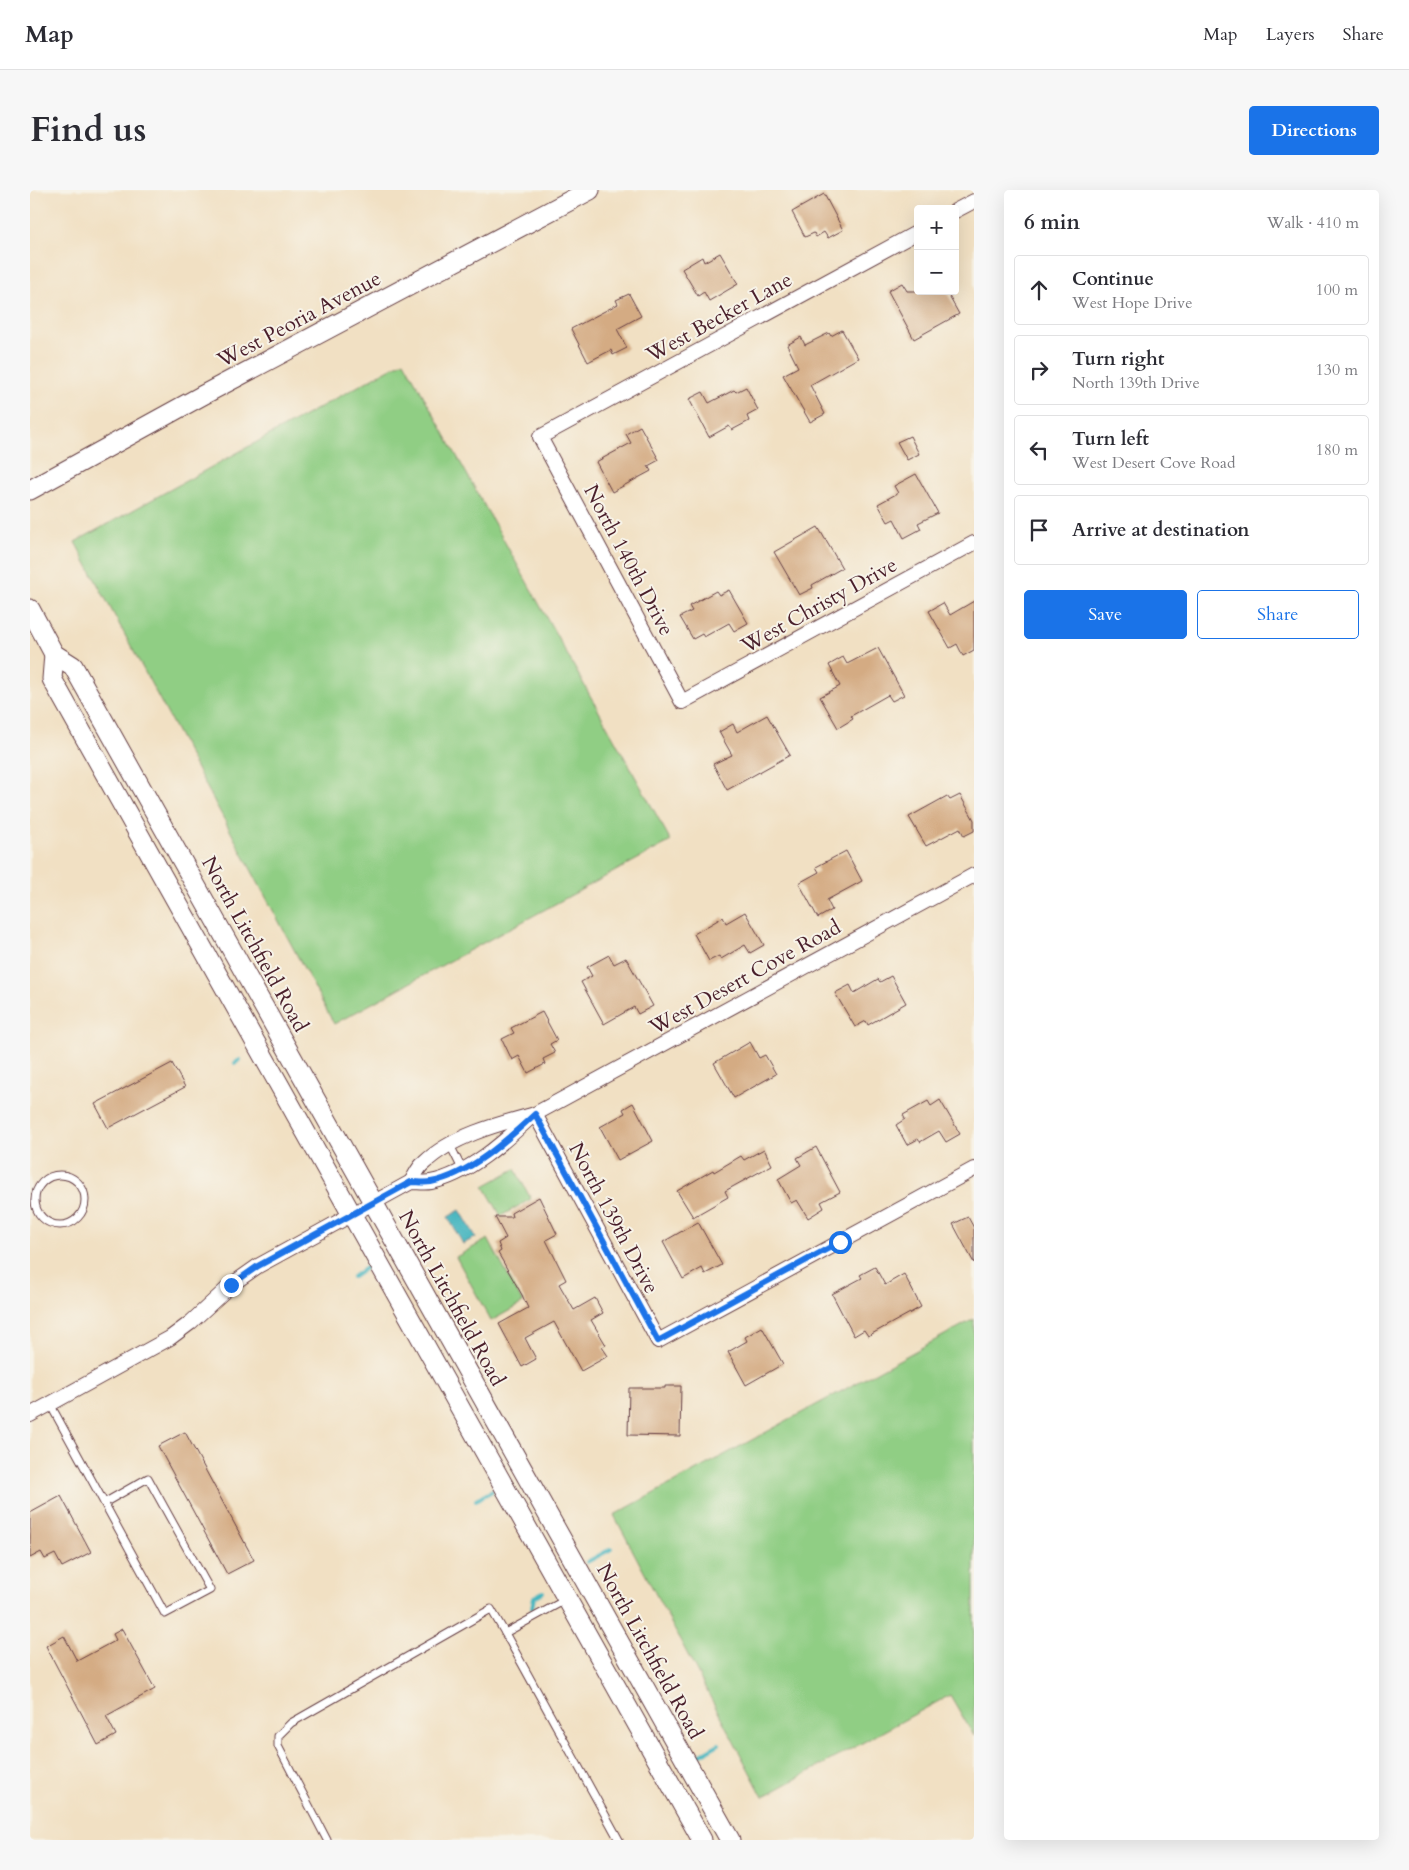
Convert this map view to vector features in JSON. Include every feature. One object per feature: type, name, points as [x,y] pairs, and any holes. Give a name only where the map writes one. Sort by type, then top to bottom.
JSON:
[{"type":"main road","name":"West Peoria Avenue","points":[[30,490],[203,395],[590,190]]},
{"type":"main road","name":"North Litchfield Road","points":[[30,609],[54,654],[73,666],[274,1022],[373,1203],[730,1840]]},
{"type":"main road","points":[[54,654],[52,679],[702,1840]]},
{"type":"main road","points":[[214,969],[224,969],[232,973],[257,1015],[274,1022]]},
{"type":"main road","points":[[567,1599],[576,1601],[590,1611],[653,1722],[672,1736]]},
{"type":"street","points":[[959,209],[974,201]]},
{"type":"street","name":"West Becker Lane","points":[[540,437],[914,234]]},
{"type":"street","name":"North 140th Drive","points":[[540,437],[682,702]]},
{"type":"street","name":"West Christy Drive","points":[[682,702],[974,543]]},
{"type":"street","name":"West Desert Cove Road","points":[[411,1182],[422,1164],[450,1145],[475,1133],[535,1114],[974,875]]},
{"type":"street","name":"West Desert Cove Road","points":[[30,1415],[165,1342],[190,1323],[214,1299],[248,1272],[411,1182],[430,1182],[449,1177],[486,1156],[535,1114]]},
{"type":"street","name":"North 139th Drive","points":[[535,1114],[658,1341],[974,1169]]},
{"type":"lane","points":[[450,1145],[462,1169]]},
{"type":"lane","points":[[58,1175],[74,1179],[84,1192],[86,1200],[80,1216],[66,1224],[58,1225],[50,1223],[38,1212],[36,1196],[38,1189],[44,1182],[50,1177],[58,1175]]},
{"type":"lane","points":[[50,1404],[104,1503],[165,1614],[210,1590],[148,1478],[104,1503]]},
{"type":"lane","points":[[505,1633],[567,1599]]},
{"type":"lane","points":[[327,1840],[281,1754],[278,1746],[278,1736],[291,1723],[491,1609],[619,1840]]},
{"type":"green space","points":[[404,361],[671,841],[334,1024],[75,542]]},
{"type":"green space","points":[[515,1169],[531,1199],[501,1216],[484,1186]]},
{"type":"green space","points":[[488,1239],[523,1303],[491,1321],[456,1257]]},
{"type":"green space","points":[[974,1319],[974,1736],[950,1695],[763,1797],[614,1515]]},
{"type":"water","points":[[460,1210],[476,1237],[463,1244],[448,1217]]},
{"type":"building","points":[[824,194],[843,230],[828,238],[824,232],[816,237],[814,233],[805,237],[792,212]]},
{"type":"building","points":[[720,253],[738,284],[709,301],[704,292],[698,296],[682,269],[702,257],[704,262]]},
{"type":"building","points":[[902,283],[907,291],[914,291],[914,295],[948,295],[959,314],[914,339],[888,291]]},
{"type":"building","points":[[629,294],[641,316],[617,329],[627,348],[613,355],[611,350],[588,362],[571,329],[618,304],[616,300]]},
{"type":"building","points":[[842,330],[858,358],[810,385],[825,414],[810,422],[783,375],[798,367],[787,345],[801,337],[805,345],[829,333],[831,336]]},
{"type":"building","points":[[746,387],[758,410],[747,416],[749,421],[732,430],[729,426],[709,437],[689,399],[703,392],[709,403],[734,390],[736,392]]},
{"type":"building","points":[[640,426],[659,460],[648,466],[651,471],[612,492],[596,462],[631,443],[626,434]]},
{"type":"building","points":[[910,436],[919,454],[907,460],[897,442]]},
{"type":"building","points":[[916,474],[938,513],[918,523],[921,529],[904,538],[894,519],[888,522],[878,504],[898,493],[894,486]]},
{"type":"building","points":[[818,527],[842,568],[812,585],[813,588],[799,595],[774,552]]},
{"type":"building","points":[[729,590],[748,623],[734,631],[729,623],[704,637],[702,634],[693,639],[680,617],[692,611],[689,606],[716,591],[719,595]]},
{"type":"building","points":[[974,601],[974,650],[963,656],[957,644],[950,648],[929,611],[943,603],[950,615]]},
{"type":"building","points":[[878,648],[904,695],[892,701],[888,695],[851,716],[853,719],[838,728],[820,697],[840,686],[829,665],[843,657],[847,664]]},
{"type":"building","points":[[767,715],[790,755],[727,790],[713,764],[732,755],[719,732],[733,724],[737,732]]},
{"type":"building","points":[[960,795],[974,820],[974,831],[964,836],[960,828],[926,846],[909,817],[947,796],[950,800]]},
{"type":"building","points":[[846,851],[862,881],[827,900],[832,910],[818,918],[799,883],[819,872],[816,867]]},
{"type":"building","points":[[745,912],[764,945],[750,953],[745,945],[721,959],[719,956],[709,961],[694,934],[723,917],[726,923]]},
{"type":"building","points":[[609,955],[614,964],[626,958],[653,1006],[638,1014],[634,1007],[604,1024],[581,982],[592,976],[587,967]]},
{"type":"building","points":[[891,976],[906,1003],[868,1025],[866,1021],[855,1027],[835,993],[850,985],[854,993],[878,979],[880,982]]},
{"type":"building","points":[[542,1012],[557,1040],[550,1044],[555,1053],[543,1059],[545,1064],[528,1073],[519,1056],[512,1060],[502,1039],[514,1033],[511,1028]]},
{"type":"building","points":[[750,1042],[759,1058],[765,1055],[776,1074],[734,1098],[714,1063]]},
{"type":"building","points":[[172,1063],[185,1087],[108,1128],[95,1104]]},
{"type":"building","points":[[940,1100],[960,1134],[946,1142],[939,1131],[920,1142],[918,1139],[907,1145],[896,1125],[905,1119],[903,1115],[928,1101],[931,1106]]},
{"type":"building","points":[[633,1103],[653,1141],[618,1160],[600,1127],[625,1113],[623,1109]]},
{"type":"building","points":[[816,1147],[840,1192],[821,1202],[824,1208],[808,1218],[797,1200],[791,1203],[778,1179],[801,1165],[797,1158]]},
{"type":"building","points":[[764,1149],[772,1165],[725,1191],[728,1197],[693,1217],[677,1191],[741,1156],[744,1160]]},
{"type":"building","points":[[539,1197],[557,1234],[546,1240],[566,1280],[559,1284],[574,1310],[595,1298],[603,1313],[591,1320],[606,1345],[602,1347],[608,1356],[581,1371],[554,1322],[525,1338],[536,1359],[522,1367],[499,1324],[528,1308],[498,1253],[501,1251],[498,1243],[506,1238],[495,1217],[512,1217],[511,1213]]},
{"type":"building","points":[[968,1217],[974,1228],[974,1263],[953,1224]]},
{"type":"building","points":[[698,1222],[722,1265],[705,1274],[702,1268],[683,1279],[663,1242]]},
{"type":"building","points":[[875,1267],[885,1285],[904,1274],[921,1307],[868,1336],[864,1330],[854,1336],[832,1294],[862,1278],[860,1275]]},
{"type":"building","points":[[762,1327],[783,1364],[746,1385],[728,1352],[747,1341],[745,1337]]},
{"type":"building","points":[[665,1386],[681,1386],[680,1436],[628,1435],[629,1388],[665,1388]]},
{"type":"building","points":[[185,1432],[254,1560],[227,1574],[158,1446]]},
{"type":"building","points":[[61,1496],[91,1552],[62,1567],[55,1554],[45,1559],[41,1552],[30,1558],[30,1513]]},
{"type":"building","points":[[122,1629],[155,1689],[106,1716],[116,1735],[98,1745],[46,1646],[64,1636],[77,1661],[116,1640],[113,1634]]},
{"type":"waterway","points":[[235,1063],[240,1060]]},
{"type":"waterway","points":[[353,1277],[367,1267]]},
{"type":"waterway","points":[[476,1500],[492,1491]]},
{"type":"waterway","points":[[587,1562],[611,1549]]},
{"type":"waterway","points":[[532,1608],[534,1597],[543,1592]]},
{"type":"waterway","points":[[696,1757],[719,1744]]},
{"type":"route","points":[[231,1285],[258,1266],[411,1182],[430,1182],[449,1177],[486,1156],[535,1114],[658,1341],[840,1242]]}]
